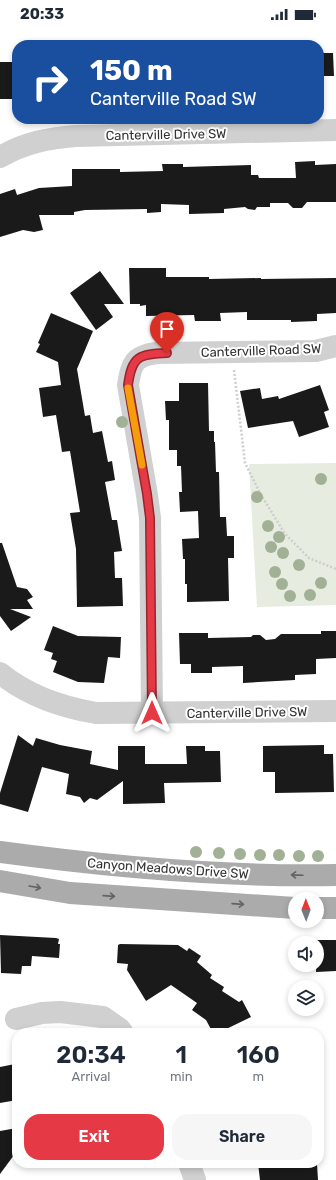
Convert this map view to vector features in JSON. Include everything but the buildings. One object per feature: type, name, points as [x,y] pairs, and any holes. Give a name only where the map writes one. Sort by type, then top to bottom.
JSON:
[{"type":"main road","name":"Canyon Meadows Drive SW","points":[[0,852],[69,861],[187,871],[336,875]]},
{"type":"main road","points":[[0,881],[70,893],[288,908]]},
{"type":"main road","points":[[324,908],[336,908]]},
{"type":"street","name":"Canterville Drive SW","points":[[0,157],[12,150],[32,142],[49,138],[76,136],[336,130]]},
{"type":"street","name":"Canterville Road SW","points":[[152,713],[150,518],[128,385],[130,374],[136,359],[145,355],[167,353],[316,351],[336,346]]},
{"type":"street","name":"Canterville Drive SW","points":[[0,673],[10,682],[41,699],[66,708],[96,713],[336,711]]},
{"type":"street","points":[[16,1020],[42,1013],[60,1012],[103,1017],[120,1028]]},
{"type":"street","points":[[191,1168],[195,1180]]},
{"type":"path","points":[[232,353],[245,463],[260,493],[285,534],[309,558],[336,569]]},
{"type":"shaded area","points":[[336,463],[336,605],[257,607],[249,464]]},
{"type":"slow traffic","points":[[128,388],[142,465]]},
{"type":"route","points":[[152,713],[150,518],[128,385],[130,374],[136,359],[145,355],[167,353]]}]
